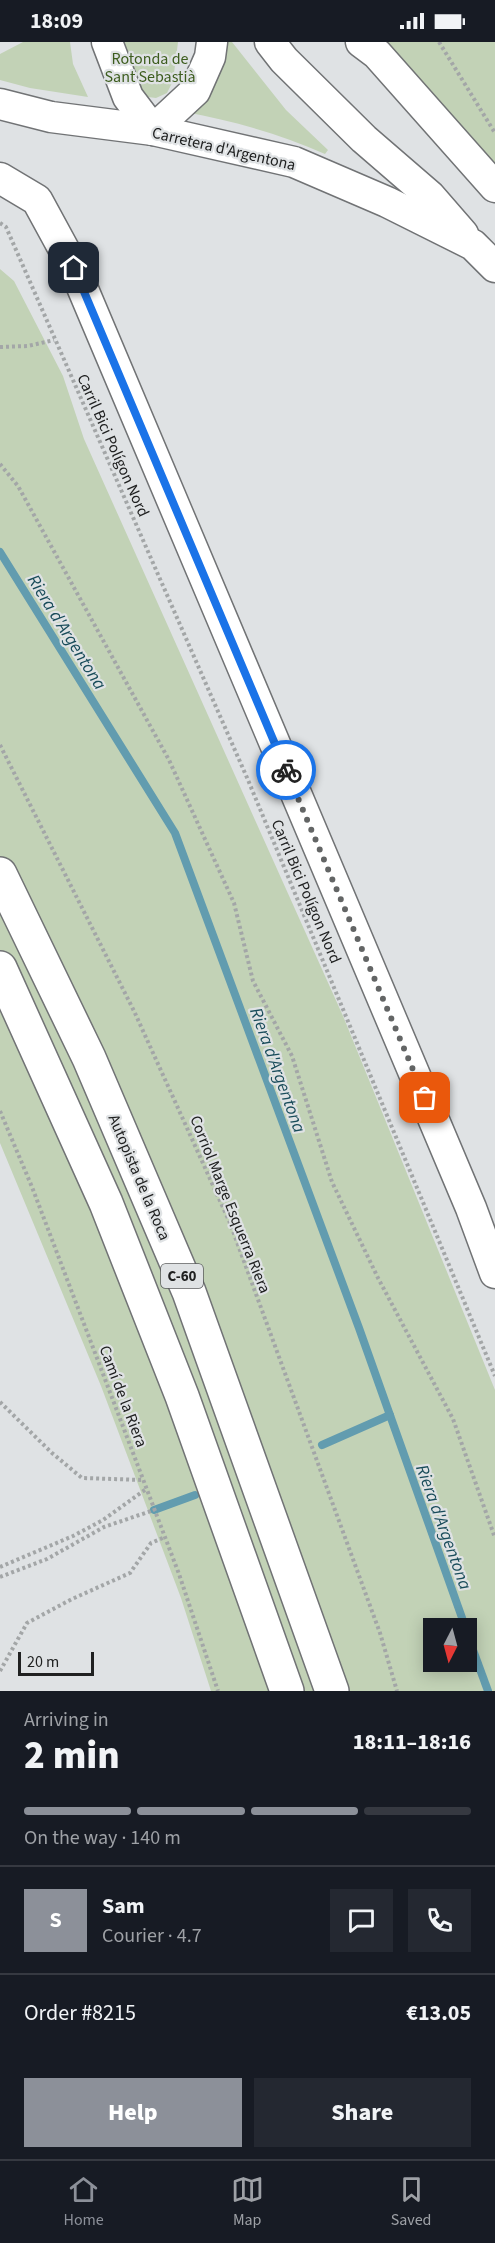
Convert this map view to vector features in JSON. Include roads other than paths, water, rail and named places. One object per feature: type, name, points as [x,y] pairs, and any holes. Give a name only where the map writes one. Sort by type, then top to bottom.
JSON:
[{"type":"highway","name":"Autopista de la Roca","points":[[0,874],[89,1058],[189,1292],[332,1691]]},
{"type":"highway","name":"C-60","points":[[0,968],[106,1203],[182,1396],[287,1691]]},
{"type":"street","points":[[107,42],[128,97],[153,130],[195,91],[210,57],[212,42]]},
{"type":"street","points":[[270,42],[284,60],[364,139],[430,196],[473,245]]},
{"type":"street","points":[[361,42],[377,54],[495,187]]},
{"type":"street","name":"Carretera d'Argentona","points":[[0,105],[51,117],[153,130],[294,162],[387,202],[473,245],[495,267]]},
{"type":"street","points":[[0,179],[37,200],[74,268],[457,1174],[495,1272]]},
{"type":"waterway","name":"Riera d'Argentona","points":[[0,552],[175,833],[359,1328],[462,1618]]},
{"type":"waterway","points":[[322,1445],[390,1415]]},
{"type":"waterway","points":[[154,1510],[195,1495]]},
{"type":"waterway","name":"Riera d'Argentona","points":[[477,1661],[488,1691]]},
{"type":"park label","name":"Rotonda de Sant Sebastià","points":[[150,67]]}]
